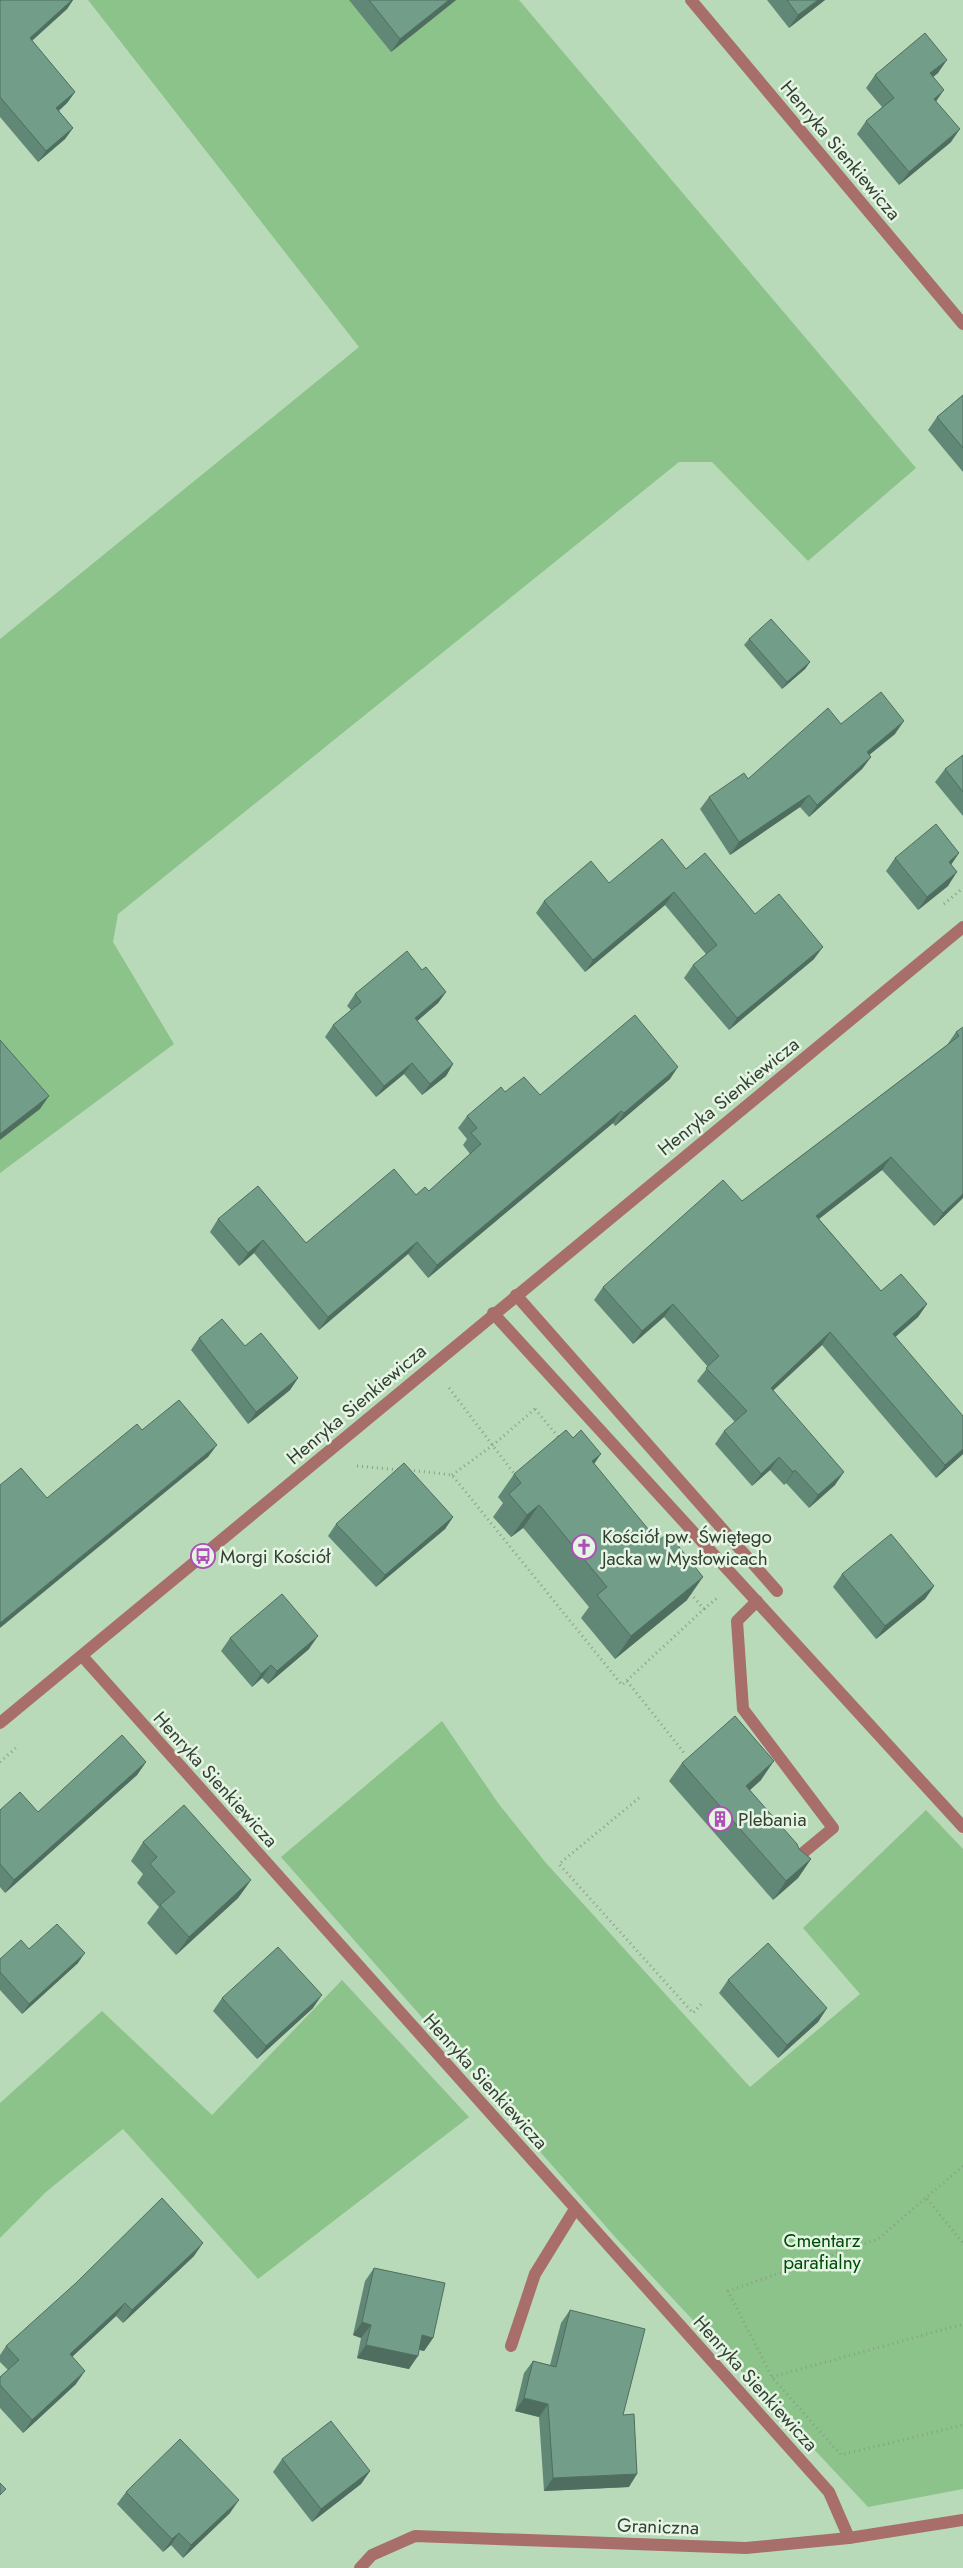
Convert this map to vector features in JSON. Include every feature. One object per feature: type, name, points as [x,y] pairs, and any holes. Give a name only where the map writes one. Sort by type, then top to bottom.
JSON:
[{"type":"street","name":"Henryka Sienkiewicza","points":[[691,0],[963,324]]},
{"type":"street","name":"Henryka Sienkiewicza","points":[[0,1724],[494,1313],[963,927]]},
{"type":"street","points":[[516,1295],[778,1591]]},
{"type":"street","points":[[494,1313],[963,1827]]},
{"type":"street","points":[[756,1602],[737,1620],[743,1709],[833,1828],[792,1862]]},
{"type":"street","name":"Henryka Sienkiewicza","points":[[82,1657],[829,2492],[848,2538]]},
{"type":"street","points":[[511,2346],[535,2274],[575,2209]]},
{"type":"street","name":"Graniczna","points":[[360,2568],[372,2555],[415,2536],[746,2548],[848,2538],[963,2520]]},
{"type":"path","points":[[448,1387],[519,1479]]},
{"type":"path","points":[[354,1466],[452,1475],[493,1445],[535,1409],[566,1446]]},
{"type":"path","points":[[452,1475],[622,1685],[704,1609],[685,1587]]},
{"type":"path","points":[[627,1680],[685,1754]]},
{"type":"path","points":[[639,1798],[558,1864],[693,2013],[703,2002]]},
{"type":"path","points":[[963,2166],[927,2200],[878,2240],[728,2291],[772,2377],[841,2455],[963,2425]]},
{"type":"path","points":[[927,2200],[963,2243]]},
{"type":"path","points":[[772,2377],[962,2325],[963,2332]]},
{"type":"green space","points":[[88,0],[519,0],[916,468],[808,561],[712,462],[679,462],[118,914],[113,942],[174,1044],[0,1173],[0,639],[359,347]]},
{"type":"green space","name":"Cmentarz parafialny","points":[[442,1721],[498,1803],[546,1863],[750,2087],[860,1994],[803,1928],[926,1810],[963,1849],[963,2489],[868,2507],[616,2238],[281,1857]]},
{"type":"green space","points":[[342,1980],[469,2117],[258,2279],[123,2129],[46,2192],[0,2238],[0,2103],[102,2011],[212,2115]]},
{"type":"building","points":[[0,0],[72,0],[30,38],[75,92],[56,108],[73,128],[46,151],[0,97]]},
{"type":"building","points":[[369,0],[449,0],[400,39]]},
{"type":"building","points":[[787,0],[818,0],[798,15]]},
{"type":"building","points":[[925,33],[947,60],[930,73],[944,90],[934,99],[960,129],[909,172],[866,121],[894,98],[875,75]]},
{"type":"building","points":[[963,395],[963,448],[937,417]]},
{"type":"building","points":[[771,619],[810,662],[787,682],[749,639]]},
{"type":"building","points":[[881,692],[904,721],[867,752],[871,757],[817,805],[809,795],[739,842],[709,797],[744,773],[748,779],[828,708],[841,724]]},
{"type":"building","points":[[963,755],[963,792],[945,769]]},
{"type":"building","points":[[936,824],[959,853],[949,862],[957,872],[927,897],[895,858]]},
{"type":"building","points":[[662,839],[686,869],[705,853],[755,914],[779,894],[823,947],[737,1018],[693,965],[717,945],[674,892],[593,960],[544,901],[591,861],[609,883]]},
{"type":"building","points":[[407,951],[422,970],[426,967],[446,992],[415,1018],[453,1064],[430,1084],[412,1063],[384,1086],[333,1025],[361,1002],[355,994]]},
{"type":"building","points":[[635,1015],[678,1067],[624,1113],[621,1111],[437,1265],[417,1242],[328,1317],[263,1240],[248,1253],[218,1219],[258,1186],[306,1243],[394,1169],[416,1195],[425,1187],[429,1191],[481,1144],[471,1133],[477,1128],[467,1116],[501,1087],[505,1092],[524,1077],[540,1095]]},
{"type":"building","points":[[963,1027],[963,1194],[943,1213],[891,1157],[816,1216],[881,1291],[901,1274],[927,1304],[893,1334],[963,1416],[963,1449],[945,1465],[830,1332],[771,1388],[844,1472],[818,1495],[795,1470],[793,1472],[779,1457],[761,1474],[724,1431],[747,1411],[706,1368],[719,1356],[673,1304],[642,1331],[603,1287],[723,1180],[742,1201],[959,1036],[956,1032]]},
{"type":"building","points":[[0,1040],[49,1096],[0,1134]]},
{"type":"building","points":[[222,1319],[245,1346],[261,1333],[298,1378],[256,1412],[199,1338]]},
{"type":"building","points":[[179,1400],[217,1445],[0,1623],[0,1485],[21,1468],[47,1498],[137,1424],[142,1430]]},
{"type":"building","name":"Kościół pw. Świętego Jacka w Mysłowicach","points":[[566,1430],[573,1438],[581,1430],[601,1454],[592,1461],[658,1541],[668,1533],[703,1577],[631,1636],[597,1595],[607,1587],[541,1507],[539,1505],[527,1515],[509,1494],[521,1483],[514,1474]]},
{"type":"building","points":[[404,1463],[453,1517],[385,1575],[336,1524]]},
{"type":"building","points":[[891,1534],[934,1586],[885,1626],[842,1574]]},
{"type":"building","points":[[282,1594],[318,1636],[277,1671],[271,1665],[261,1674],[230,1638]]},
{"type":"building","points":[[735,1716],[774,1761],[746,1786],[797,1844],[799,1849],[811,1859],[786,1881],[682,1763]]},
{"type":"building","points":[[122,1735],[146,1762],[14,1880],[0,1864],[0,1810],[20,1792],[38,1812]]},
{"type":"building","points":[[184,1805],[251,1880],[189,1937],[160,1905],[175,1892],[150,1864],[157,1857],[143,1842]]},
{"type":"building","points":[[57,1924],[85,1953],[29,2004],[0,1972],[0,1959],[21,1940],[29,1949]]},
{"type":"building","points":[[768,1943],[827,2008],[787,2045],[728,1980]]},
{"type":"building","points":[[278,1947],[322,1995],[266,2046],[222,1998]]},
{"type":"building","points":[[162,2198],[203,2243],[132,2310],[125,2303],[70,2354],[85,2371],[32,2420],[0,2385],[0,2377],[19,2360],[6,2346],[77,2282]]},
{"type":"building","points":[[374,2268],[445,2283],[433,2338],[422,2335],[418,2356],[366,2345],[371,2325],[362,2322]]},
{"type":"building","points":[[570,2310],[645,2329],[623,2415],[634,2414],[637,2474],[553,2478],[548,2404],[524,2398],[533,2361],[556,2367]]},
{"type":"building","points":[[331,2421],[370,2471],[321,2509],[282,2459]]},
{"type":"building","points":[[180,2439],[239,2500],[191,2545],[179,2533],[172,2539],[126,2492]]},
{"type":"building","points":[[0,2483],[6,2489],[0,2495]]},
{"type":"place","name":"Kościół pw. Świętego Jacka w Mysłowicach","points":[[584,1547]]},
{"type":"place","name":"Morgi Kościół","points":[[203,1556]]},
{"type":"place","name":"Plebania","points":[[720,1819]]}]
